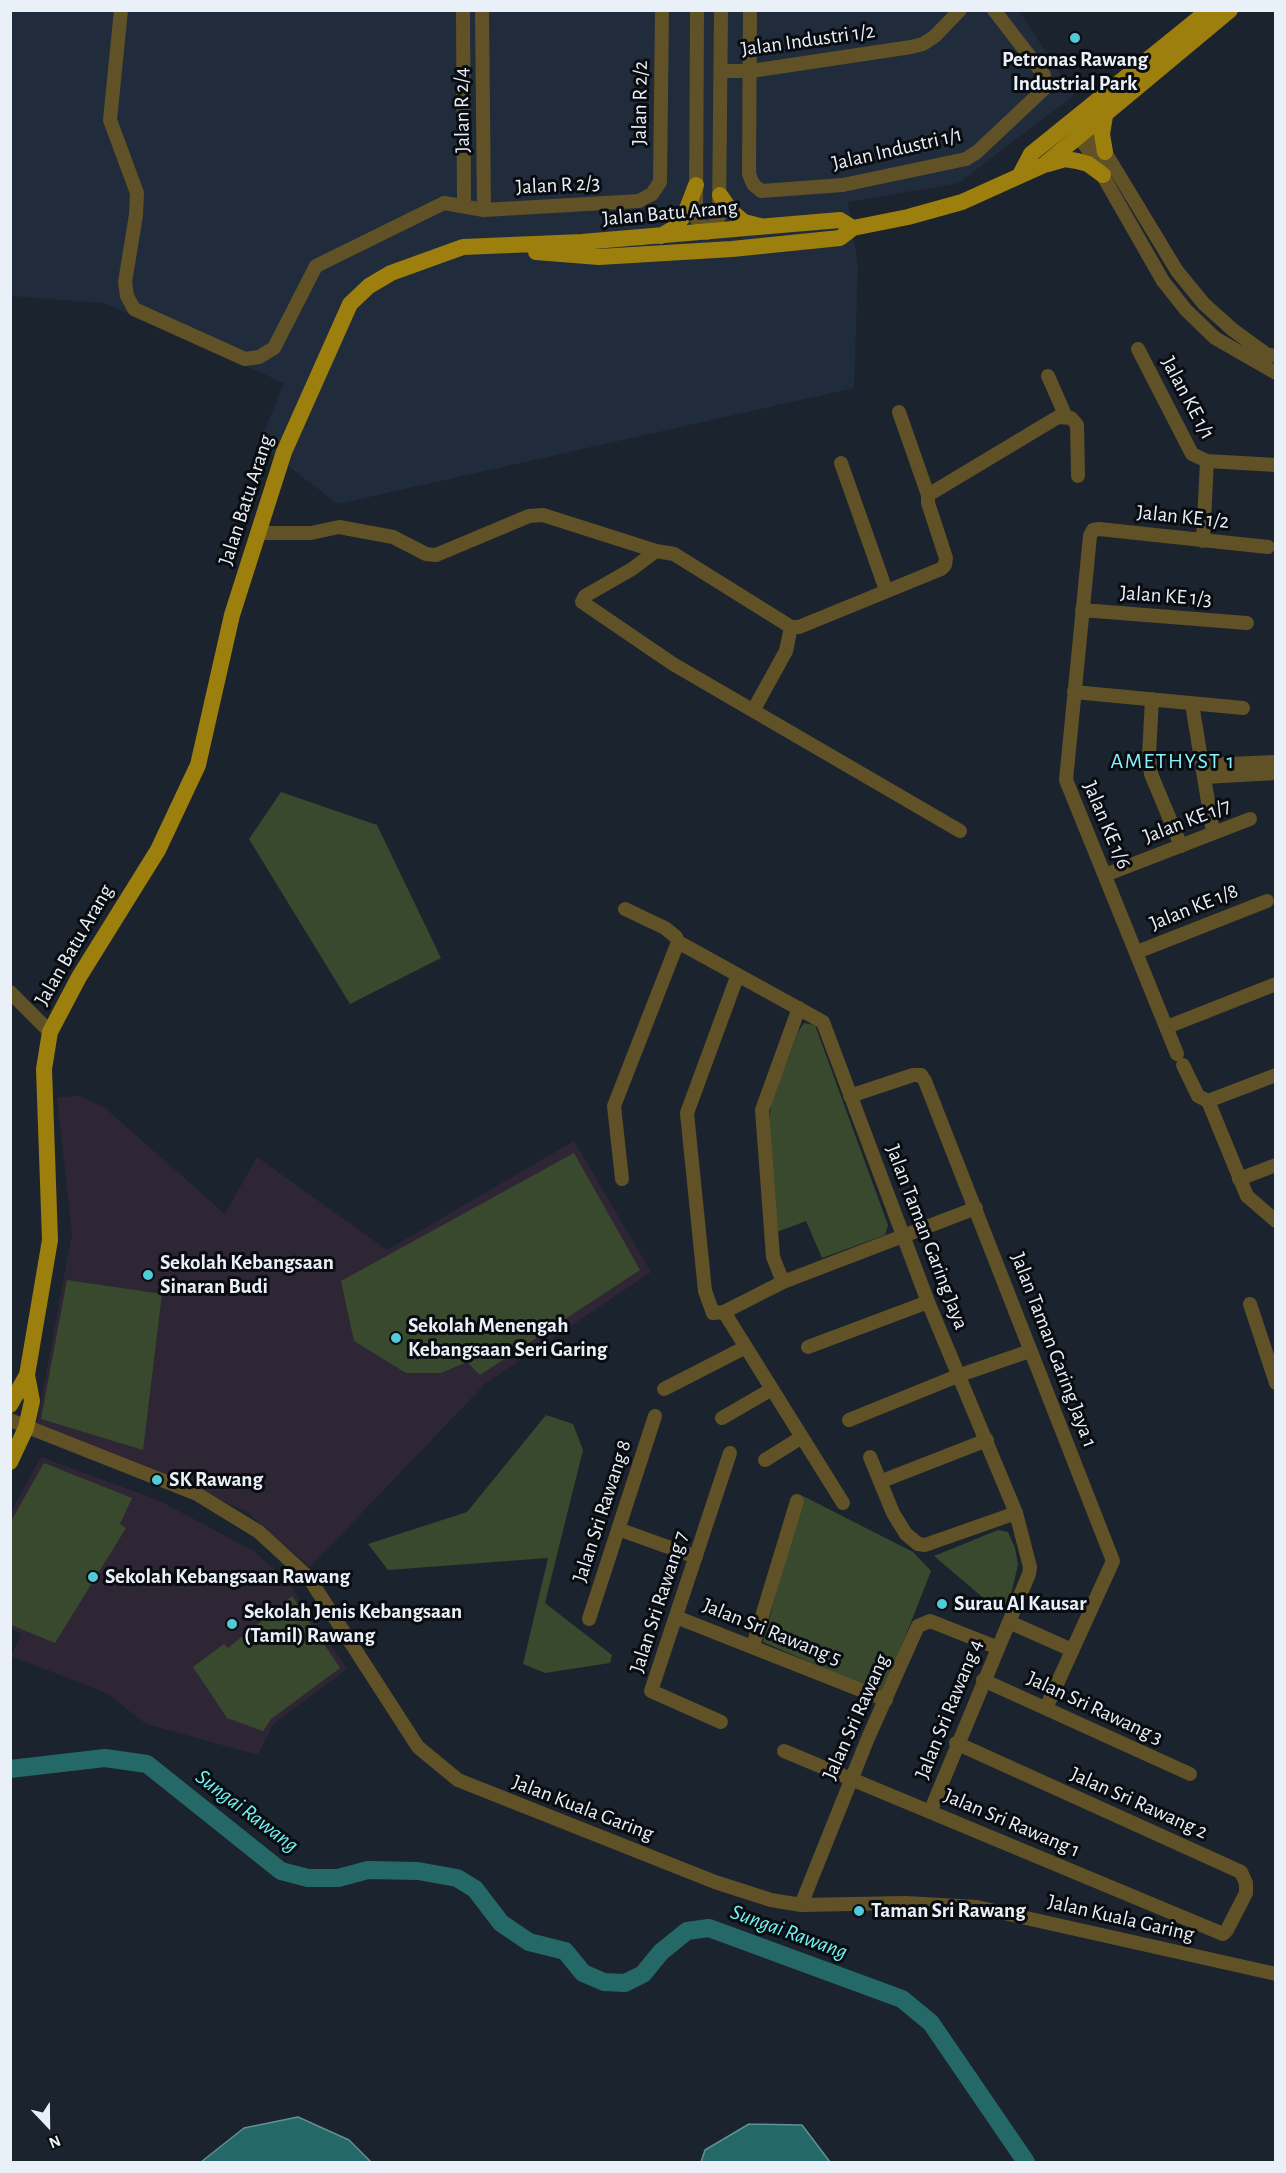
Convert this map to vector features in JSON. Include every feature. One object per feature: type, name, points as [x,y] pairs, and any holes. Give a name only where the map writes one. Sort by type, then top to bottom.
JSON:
[{"type":"main road","points":[[1020,175],[1031,154],[1209,10]]},
{"type":"main road","name":"Jalan Batu Arang","points":[[10,1405],[27,1375],[50,1240],[44,1069],[50,1032],[90,959],[158,850],[194,776],[232,615],[284,452],[350,304],[369,286],[391,273],[464,247],[661,237],[840,220],[853,228],[908,217],[962,202],[1044,165],[1084,134],[1204,29],[1230,10]]},
{"type":"main road","points":[[1105,116],[1102,134],[1105,152]]},
{"type":"main road","points":[[1044,165],[1065,159],[1077,161],[1088,164],[1102,175]]},
{"type":"main road","points":[[661,237],[674,228],[685,214],[692,203],[696,185]]},
{"type":"main road","points":[[720,195],[731,211],[744,222],[763,227]]},
{"type":"main road","points":[[506,245],[530,252],[598,257],[732,249],[840,238],[853,228]]},
{"type":"main road","points":[[686,252],[707,233],[717,243],[732,249]]},
{"type":"main road","name":"Jalan Batu Arang","points":[[10,1462],[26,1428],[32,1401],[27,1375]]},
{"type":"street","name":"Jalan R 2/3","points":[[121,10],[110,120],[137,193],[136,215],[125,282],[127,296],[134,309],[245,359],[259,357],[274,348],[316,266],[444,203],[484,210],[639,201],[652,194]]},
{"type":"street","points":[[463,10],[464,206]]},
{"type":"street","name":"Jalan R 2/4","points":[[482,10],[484,210]]},
{"type":"street","name":"Jalan R 2/2","points":[[652,194],[660,182],[662,10]]},
{"type":"street","points":[[697,10],[696,218],[707,233],[716,226],[719,217],[721,10]]},
{"type":"street","points":[[750,10],[751,71]]},
{"type":"street","name":"Jalan Industri 1/2","points":[[720,71],[751,71],[923,44],[960,10]]},
{"type":"street","name":"Jalan Industri 1/1","points":[[751,71],[749,174],[753,184],[761,190],[843,185],[966,159],[977,152],[1044,89],[1044,75],[994,10]]},
{"type":"street","points":[[1072,119],[1084,134],[1105,152],[1177,271],[1204,304],[1233,330],[1266,354],[1275,356]]},
{"type":"street","points":[[1084,134],[1102,175],[1163,281],[1186,310],[1215,338],[1260,367],[1275,373]]},
{"type":"street","name":"Jalan KE 1/1","points":[[1138,349],[1192,454],[1207,460],[1275,465]]},
{"type":"street","points":[[1048,376],[1066,417]]},
{"type":"street","points":[[258,533],[311,533],[339,527],[393,537],[426,554],[436,555],[530,516],[543,515],[656,551],[674,554],[791,627],[799,627],[941,569],[945,565],[946,558],[928,503],[928,495],[899,412]]},
{"type":"street","points":[[928,495],[1058,417],[1071,418],[1077,425],[1078,476]]},
{"type":"street","name":"Jalan KE 1/1","points":[[1203,541],[1207,460]]},
{"type":"street","points":[[841,463],[886,590]]},
{"type":"street","name":"Jalan KE 1/2","points":[[1093,530],[1268,547]]},
{"type":"street","name":"Jalan KE 1/6","points":[[1093,530],[1082,610],[1066,780],[1180,1059],[1198,1096],[1208,1101],[1247,1196],[1275,1221]]},
{"type":"street","points":[[656,551],[632,569],[585,596],[582,603],[673,664],[754,709],[960,831]]},
{"type":"street","name":"Jalan KE 1/3","points":[[1082,610],[1247,623]]},
{"type":"street","points":[[754,709],[786,651],[791,627]]},
{"type":"street","points":[[1074,693],[1243,708]]},
{"type":"street","points":[[1152,699],[1149,755],[1151,774],[1181,846]]},
{"type":"street","points":[[1192,704],[1213,832]]},
{"type":"street","points":[[1204,771],[1275,762]]},
{"type":"street","points":[[1204,771],[1275,773]]},
{"type":"street","name":"Jalan KE 1/7","points":[[1105,875],[1250,819]]},
{"type":"street","name":"Jalan KE 1/8","points":[[1137,952],[1267,901]]},
{"type":"street","name":"Jalan Taman Garing Jaya","points":[[625,909],[665,928],[676,937],[678,942],[737,977],[823,1022],[928,1302],[1016,1513],[1030,1567],[1009,1622]]},
{"type":"street","points":[[622,1179],[614,1106],[678,942]]},
{"type":"street","points":[[737,977],[687,1113],[709,1303],[713,1313],[724,1312],[783,1282],[976,1208]]},
{"type":"street","points":[[1167,1027],[1275,984]]},
{"type":"street","points":[[10,992],[50,1032]]},
{"type":"street","points":[[783,1282],[773,1257],[762,1110],[799,1008]]},
{"type":"street","name":"Jalan Taman Garing Jaya 1","points":[[850,1096],[913,1075],[921,1075],[976,1208],[1113,1561],[1046,1708]]},
{"type":"street","points":[[1208,1101],[1275,1076]]},
{"type":"street","points":[[1239,1179],[1275,1165]]},
{"type":"street","points":[[808,1347],[928,1302]]},
{"type":"street","points":[[1250,1304],[1275,1381]]},
{"type":"street","points":[[724,1312],[843,1503]]},
{"type":"street","points":[[664,1389],[746,1347]]},
{"type":"street","points":[[849,1420],[960,1375],[1030,1351]]},
{"type":"street","points":[[722,1418],[772,1389]]},
{"type":"street","name":"Jalan Sri Rawang 8","points":[[589,1619],[655,1416]]},
{"type":"street","name":"Jalan Kuala Garing","points":[[10,1420],[197,1494],[259,1532],[309,1578],[418,1747],[458,1780],[715,1882],[771,1899],[801,1905],[905,1903],[977,1907],[1275,1974]]},
{"type":"street","points":[[765,1460],[802,1437]]},
{"type":"street","points":[[882,1482],[987,1440]]},
{"type":"street","name":"Jalan Sri Rawang 7","points":[[721,1722],[651,1690],[730,1453]]},
{"type":"street","points":[[870,1457],[901,1527],[918,1544],[925,1545],[1016,1513]]},
{"type":"street","points":[[753,1646],[797,1501]]},
{"type":"street","points":[[618,1529],[696,1557]]},
{"type":"street","name":"Jalan Sri Rawang 5","points":[[676,1617],[886,1700]]},
{"type":"street","name":"Jalan Sri Rawang","points":[[801,1905],[851,1779],[918,1626],[930,1621],[996,1647]]},
{"type":"street","points":[[1009,1622],[1072,1650]]},
{"type":"street","name":"Jalan Sri Rawang 4","points":[[930,1812],[956,1743],[996,1647],[1009,1622]]},
{"type":"street","name":"Jalan Sri Rawang 3","points":[[983,1680],[1190,1774]]},
{"type":"street","name":"Jalan Sri Rawang 2","points":[[956,1743],[1241,1872],[1246,1883],[1246,1893],[1223,1934]]},
{"type":"street","name":"Jalan Sri Rawang 1","points":[[784,1751],[1223,1934]]},
{"type":"shaded area","points":[[10,11],[1019,11],[1074,95],[959,183],[848,202],[858,265],[854,388],[338,504],[259,444],[284,383],[104,303],[11,296]]},
{"type":"shaded area","points":[[281,792],[377,825],[441,958],[350,1004],[249,839]]},
{"type":"shaded area","points":[[804,1023],[815,1025],[888,1225],[885,1235],[822,1258],[806,1221],[777,1232],[769,1122],[771,1104],[798,1032]]},
{"type":"shaded area","name":"Sekolah Menengah Kebangsaan Seri Garing","points":[[80,1096],[105,1108],[225,1214],[257,1157],[387,1250],[574,1141],[651,1272],[486,1383],[310,1567],[247,1512],[170,1476],[37,1423],[72,1234],[57,1097]]},
{"type":"shaded area","points":[[574,1153],[640,1270],[480,1375],[467,1362],[441,1373],[406,1373],[354,1341],[341,1281]]},
{"type":"shaded area","points":[[67,1280],[162,1294],[143,1450],[41,1419]]},
{"type":"shaded area","points":[[546,1415],[573,1424],[583,1450],[545,1603],[612,1655],[610,1663],[545,1673],[523,1664],[548,1558],[388,1570],[368,1544],[467,1512]]},
{"type":"shaded area","points":[[41,1457],[158,1500],[252,1550],[286,1579],[347,1669],[273,1724],[258,1755],[146,1724],[106,1693],[11,1656],[21,1634],[11,1629],[11,1512]]},
{"type":"shaded area","points":[[44,1463],[132,1498],[120,1524],[126,1528],[55,1643],[11,1625],[11,1521]]},
{"type":"shaded area","points":[[803,1496],[913,1552],[931,1571],[883,1694],[763,1642]]},
{"type":"shaded area","points":[[998,1530],[1008,1532],[1015,1548],[1018,1565],[1011,1594],[1001,1613],[934,1556]]},
{"type":"shaded area","points":[[292,1596],[340,1668],[271,1719],[263,1731],[227,1718],[193,1667],[224,1644],[228,1648]]},
{"type":"shaded area","points":[[298,2117],[349,2140],[371,2162],[201,2162],[244,2128]]},
{"type":"shaded area","points":[[749,2124],[802,2125],[830,2162],[701,2162],[705,2150]]},
{"type":"waterway","name":"Sungai Rawang","points":[[10,1769],[105,1758],[147,1764],[281,1871],[308,1878],[338,1878],[368,1870],[418,1871],[457,1878],[475,1889],[501,1923],[529,1942],[565,1951],[583,1973],[604,1982],[625,1983],[643,1974],[661,1952],[687,1931],[709,1928],[902,1999],[931,2023],[1026,2162]]},
{"type":"place","name":"Petronas Rawang Industrial Park","points":[[1075,38]]},
{"type":"place","name":"Sekolah Kebangsaan Sinaran Budi","points":[[148,1275]]},
{"type":"place","name":"Sekolah Menengah Kebangsaan Seri Garing","points":[[396,1338]]},
{"type":"place","name":"SK Rawang","points":[[157,1480]]},
{"type":"place","name":"Sekolah Kebangsaan Rawang","points":[[93,1577]]},
{"type":"place","name":"Surau Al Kausar","points":[[942,1604]]},
{"type":"place","name":"Sekolah Jenis Kebangsaan (Tamil) Rawang","points":[[232,1624]]},
{"type":"place","name":"Taman Sri Rawang","points":[[859,1911]]},
{"type":"district","name":"AMETHYST 1","points":[[1173,761]]}]
